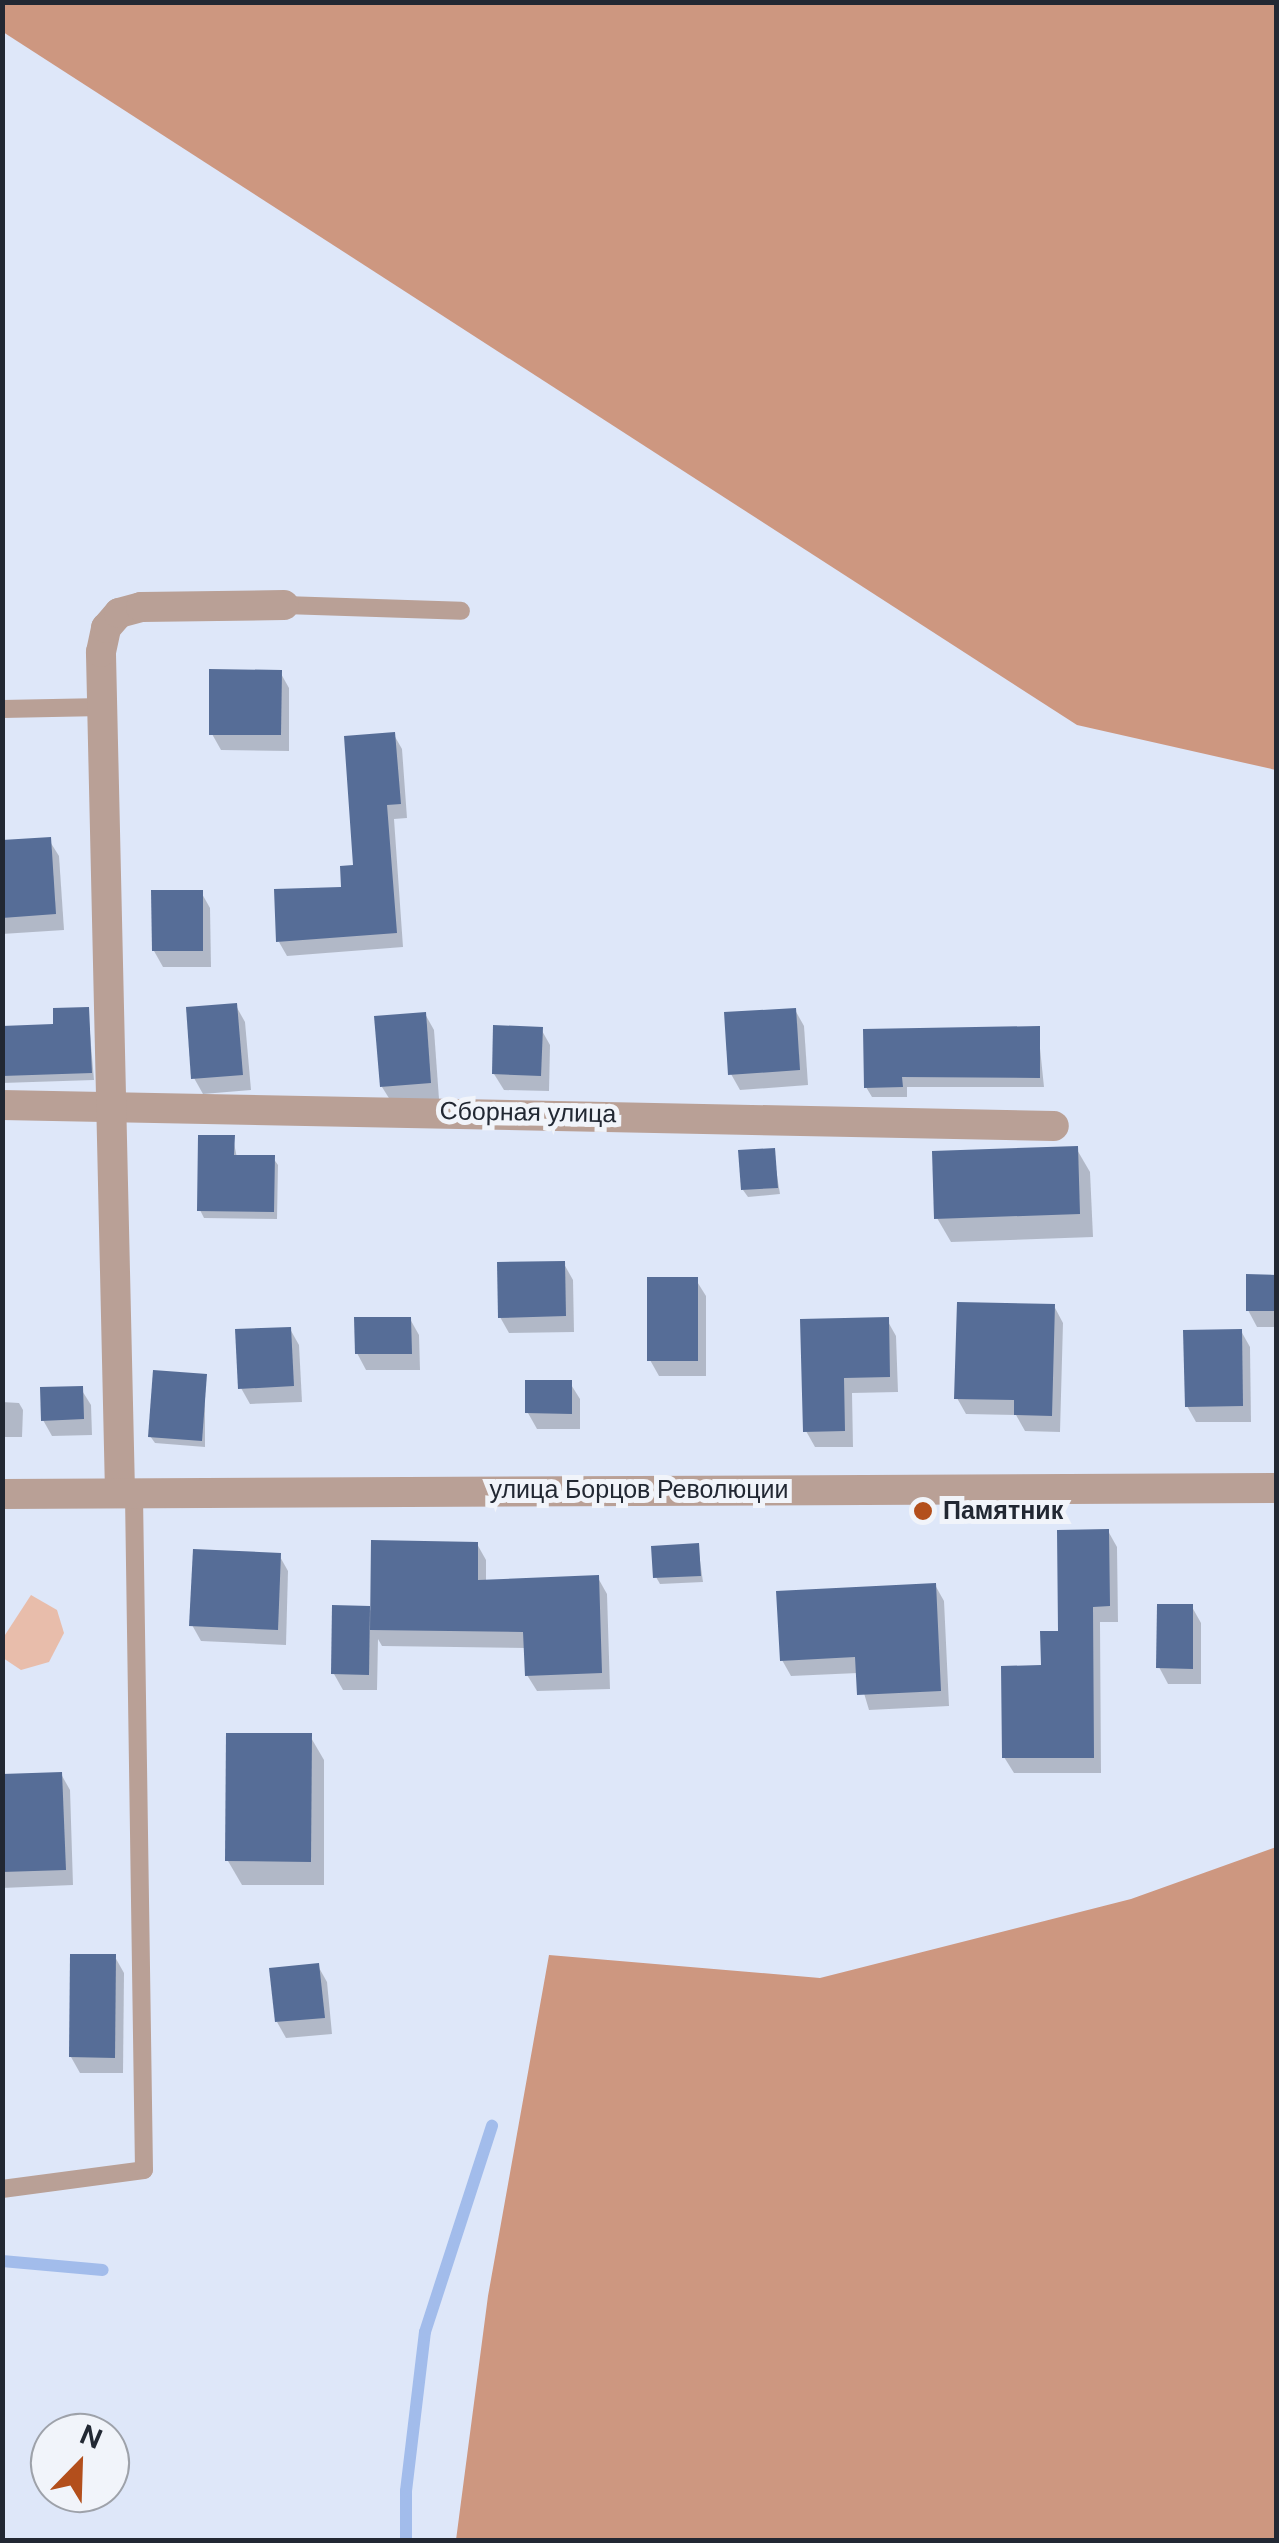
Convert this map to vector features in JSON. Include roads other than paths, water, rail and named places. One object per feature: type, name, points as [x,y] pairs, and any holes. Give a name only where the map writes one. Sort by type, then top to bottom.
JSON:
[{"type":"street","points":[[127,1492],[111,1108],[101,652],[106,628],[119,613],[142,607],[284,604]]},
{"type":"street","name":"Сборная улица","points":[[2,1105],[1054,1126]]},
{"type":"street","name":"улица Борцов Революции","points":[[2,1494],[1276,1488]]},
{"type":"lane","points":[[284,604],[461,611]]},
{"type":"lane","points":[[2,709],[102,706]]},
{"type":"lane","points":[[2,2189],[144,2170],[127,1492]]},
{"type":"waterway","points":[[406,2540],[406,2491],[425,2332],[492,2126]]},
{"type":"waterway","points":[[2,2261],[103,2270]]},
{"type":"place","name":"Памятник","points":[[923,1511]]}]
